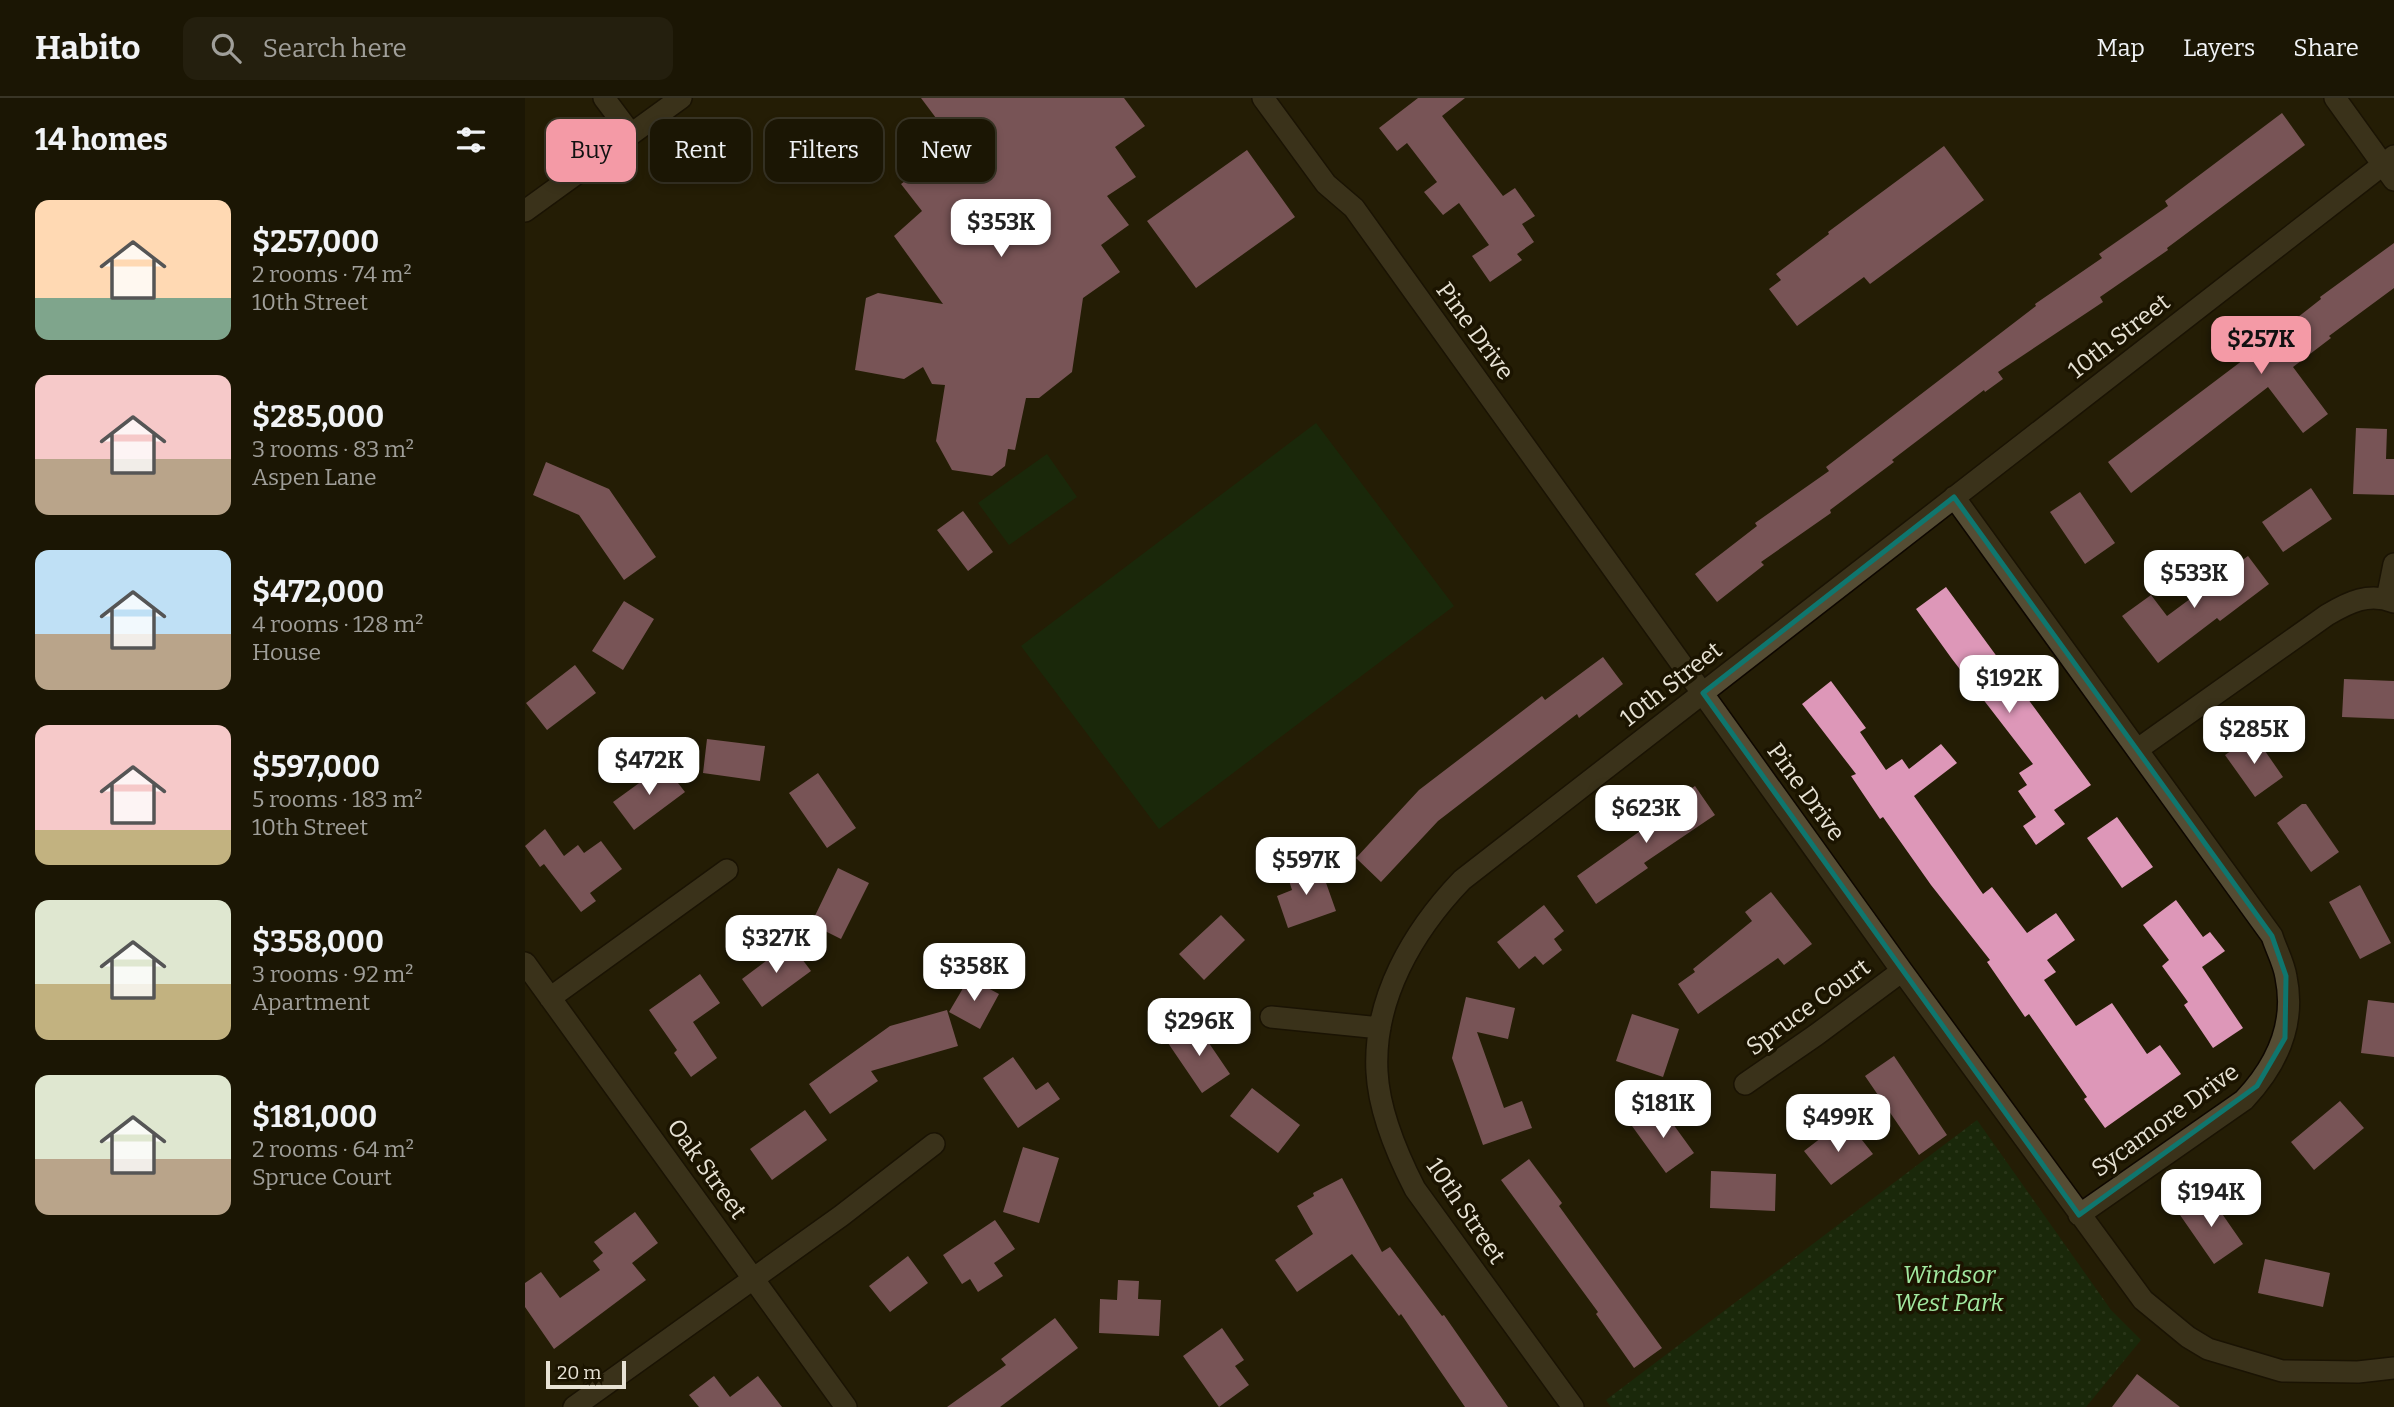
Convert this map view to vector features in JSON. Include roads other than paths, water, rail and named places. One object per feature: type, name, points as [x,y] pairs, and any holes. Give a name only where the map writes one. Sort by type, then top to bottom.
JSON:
[{"type":"street","points":[[604,98],[620,119]]},
{"type":"street","points":[[636,130],[681,98]]},
{"type":"street","name":"Pine Drive","points":[[1265,98],[1326,184],[1354,208],[1902,971],[2143,1300],[2188,1337],[2208,1349],[2282,1371],[2358,1372],[2394,1368]]},
{"type":"street","points":[[2335,98],[2390,167]]},
{"type":"street","name":"10th Street","points":[[1573,1407],[1415,1189],[1399,1158],[1377,1075],[1380,1028],[1392,985],[1404,957],[1440,903],[1462,880],[1954,497],[2390,167]]},
{"type":"street","points":[[525,211],[565,182]]},
{"type":"street","name":"Sycamore Drive","points":[[1954,497],[2272,936],[2286,976],[2289,1016],[2285,1038],[2273,1063],[2257,1086],[2244,1100],[2079,1215]]},
{"type":"street","points":[[2138,749],[2327,615],[2361,598],[2390,600],[2394,564]]},
{"type":"street","points":[[550,998],[727,870]]},
{"type":"street","name":"Oak Street","points":[[525,963],[846,1407]]},
{"type":"street","name":"Spruce Court","points":[[1745,1084],[1902,971]]},
{"type":"street","points":[[1271,1017],[1380,1028]]},
{"type":"street","points":[[574,1407],[841,1216],[934,1144]]},
{"type":"park label","name":"Windsor West Park","points":[[1949,1289]]}]
